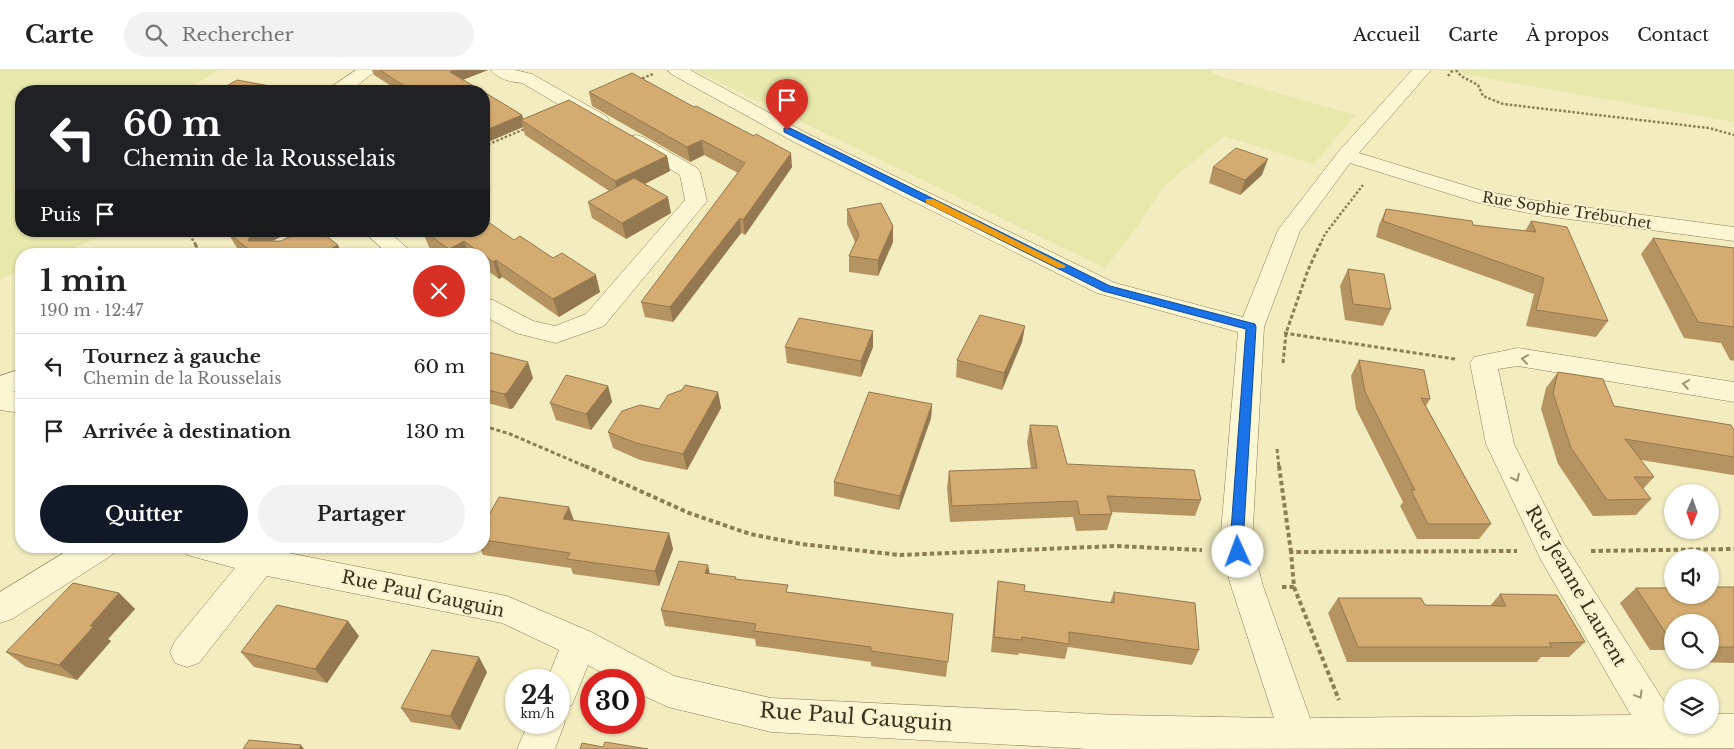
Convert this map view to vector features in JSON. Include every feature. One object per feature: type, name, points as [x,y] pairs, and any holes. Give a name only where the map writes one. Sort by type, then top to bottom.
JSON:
[{"type":"street","points":[[347,85],[368,70]]},
{"type":"street","points":[[490,309],[525,327],[556,335],[595,320],[696,201],[690,172],[526,78],[514,77],[500,70]]},
{"type":"street","points":[[677,70],[802,139],[1106,288],[1251,327]]},
{"type":"street","points":[[1300,743],[1247,586],[1236,544],[1251,327],[1289,230],[1346,155],[1422,70]]},
{"type":"street","name":"Rue Sophie Trébuchet","points":[[1346,155],[1479,197],[1538,208],[1734,234]]},
{"type":"street","points":[[382,237],[395,248]]},
{"type":"street","points":[[1483,363],[1518,357],[1734,392]]},
{"type":"street","name":"Rue Jeanne Laurent","points":[[1483,363],[1500,444],[1552,551],[1675,737]]},
{"type":"street","points":[[0,387],[15,381]]},
{"type":"street","points":[[0,400],[15,402]]},
{"type":"street","points":[[0,609],[90,553]]},
{"type":"street","name":"Rue Paul Gauguin","points":[[227,553],[507,610],[579,643],[668,691],[771,715],[1117,741],[1300,743],[1353,735],[1675,737],[1734,731]]},
{"type":"street","points":[[187,652],[260,561]]},
{"type":"street","points":[[569,669],[579,643]]},
{"type":"street","points":[[536,749],[542,734]]},
{"type":"path","points":[[1443,83],[1455,70],[1461,76],[1478,85],[1478,91],[1484,97],[1503,104],[1709,128],[1734,135]]},
{"type":"path","points":[[1282,370],[1286,333],[1308,270],[1325,234],[1379,165]]},
{"type":"path","points":[[191,237],[197,248]]},
{"type":"path","points":[[1251,327],[1483,363]]},
{"type":"path","points":[[490,428],[552,451],[689,513],[750,534],[801,544],[900,555],[1116,546],[1238,552]]},
{"type":"path","points":[[1277,446],[1294,587],[1353,735]]},
{"type":"path","points":[[1290,552],[1734,550]]},
{"type":"path","points":[[1247,586],[1294,587]]},
{"type":"green space","points":[[0,70],[219,70],[195,85],[15,85],[15,237],[100,237],[73,248],[15,248],[15,273],[0,279]]},
{"type":"green space","points":[[694,70],[1213,70],[1212,74],[1355,115],[1314,164],[1224,136],[1164,186],[1137,227],[1105,268]]},
{"type":"green space","points":[[1440,70],[1734,70],[1734,122]]},
{"type":"building","points":[[380,70],[456,70],[450,72],[472,85],[403,85]]},
{"type":"building","points":[[632,73],[694,107],[696,106],[754,136],[756,134],[791,153],[743,220],[740,218],[670,307],[641,302],[745,163],[702,140],[687,147],[589,92]]},
{"type":"building","points":[[237,80],[264,85],[228,85]]},
{"type":"building","points":[[490,96],[522,115],[490,128]]},
{"type":"building","points":[[569,100],[667,156],[615,181],[521,120]]},
{"type":"building","points":[[1236,148],[1268,159],[1245,180],[1213,167]]},
{"type":"building","points":[[634,178],[668,197],[622,223],[588,202]]},
{"type":"building","points":[[881,203],[893,226],[878,260],[849,256],[859,235],[847,209]]},
{"type":"building","points":[[1386,209],[1472,221],[1473,225],[1536,232],[1531,221],[1567,227],[1608,321],[1536,310],[1544,278],[1383,221]]},
{"type":"building","points":[[490,223],[514,240],[520,236],[553,258],[562,253],[596,275],[553,299],[496,260],[493,262],[490,260],[490,248],[473,248],[464,241],[448,248],[432,237],[490,237]]},
{"type":"building","points":[[233,237],[250,237],[248,241],[281,241],[289,237],[328,237],[338,245],[332,248],[247,248]]},
{"type":"building","points":[[1653,238],[1734,248],[1734,327],[1698,322]]},
{"type":"building","points":[[1348,269],[1384,274],[1391,309],[1353,304]]},
{"type":"building","points":[[980,315],[1025,326],[1004,373],[957,360]]},
{"type":"building","points":[[799,318],[873,331],[861,361],[785,347]]},
{"type":"building","points":[[490,352],[528,362],[507,393],[490,390]]},
{"type":"building","points":[[1359,360],[1424,370],[1430,399],[1421,398],[1491,524],[1428,524],[1411,490],[1415,490],[1365,392]]},
{"type":"building","points":[[1558,372],[1603,379],[1614,406],[1731,425],[1734,430],[1734,457],[1625,439],[1654,477],[1634,477],[1651,499],[1607,500],[1571,448],[1553,393]]},
{"type":"building","points":[[566,375],[608,386],[586,414],[550,403]]},
{"type":"building","points":[[685,385],[718,392],[683,454],[636,443],[608,432],[622,411],[640,405],[659,409],[668,395],[682,390]]},
{"type":"building","points":[[869,392],[932,404],[900,496],[834,482]]},
{"type":"building","points":[[1030,425],[1057,426],[1067,464],[1194,470],[1201,500],[1107,496],[1112,514],[1080,515],[1077,501],[952,506],[949,471],[1037,468]]},
{"type":"building","points":[[499,497],[569,507],[563,519],[669,533],[655,571],[567,559],[570,553],[490,541],[490,513]]},
{"type":"building","points":[[679,561],[708,565],[705,573],[736,577],[735,579],[788,585],[786,592],[953,614],[948,662],[871,651],[871,647],[754,631],[756,624],[661,610]]},
{"type":"building","points":[[998,581],[1025,585],[1024,591],[1114,603],[1114,592],[1195,603],[1199,650],[1069,632],[1069,644],[1022,637],[1021,640],[994,637]]},
{"type":"building","points":[[73,583],[119,593],[90,626],[94,626],[59,665],[6,652]]},
{"type":"building","points":[[1719,587],[1734,587],[1734,647],[1719,647],[1719,614],[1664,614],[1664,630],[1636,588],[1664,588],[1664,604],[1719,604]]},
{"type":"building","points":[[1500,594],[1557,595],[1585,642],[1549,643],[1552,647],[1358,647],[1338,598],[1421,598],[1425,605],[1506,606]]},
{"type":"building","points":[[277,605],[348,621],[315,669],[241,652]]},
{"type":"building","points":[[432,650],[479,657],[450,716],[401,708]]},
{"type":"building","points":[[249,740],[301,745],[299,749],[243,749]]},
{"type":"building","points":[[605,742],[648,749],[580,749],[582,743],[603,747]]},
{"type":"slow traffic","points":[[930,201],[1061,266]]},
{"type":"route","points":[[787,130],[1106,288],[1251,327],[1236,544],[1238,552]]}]
